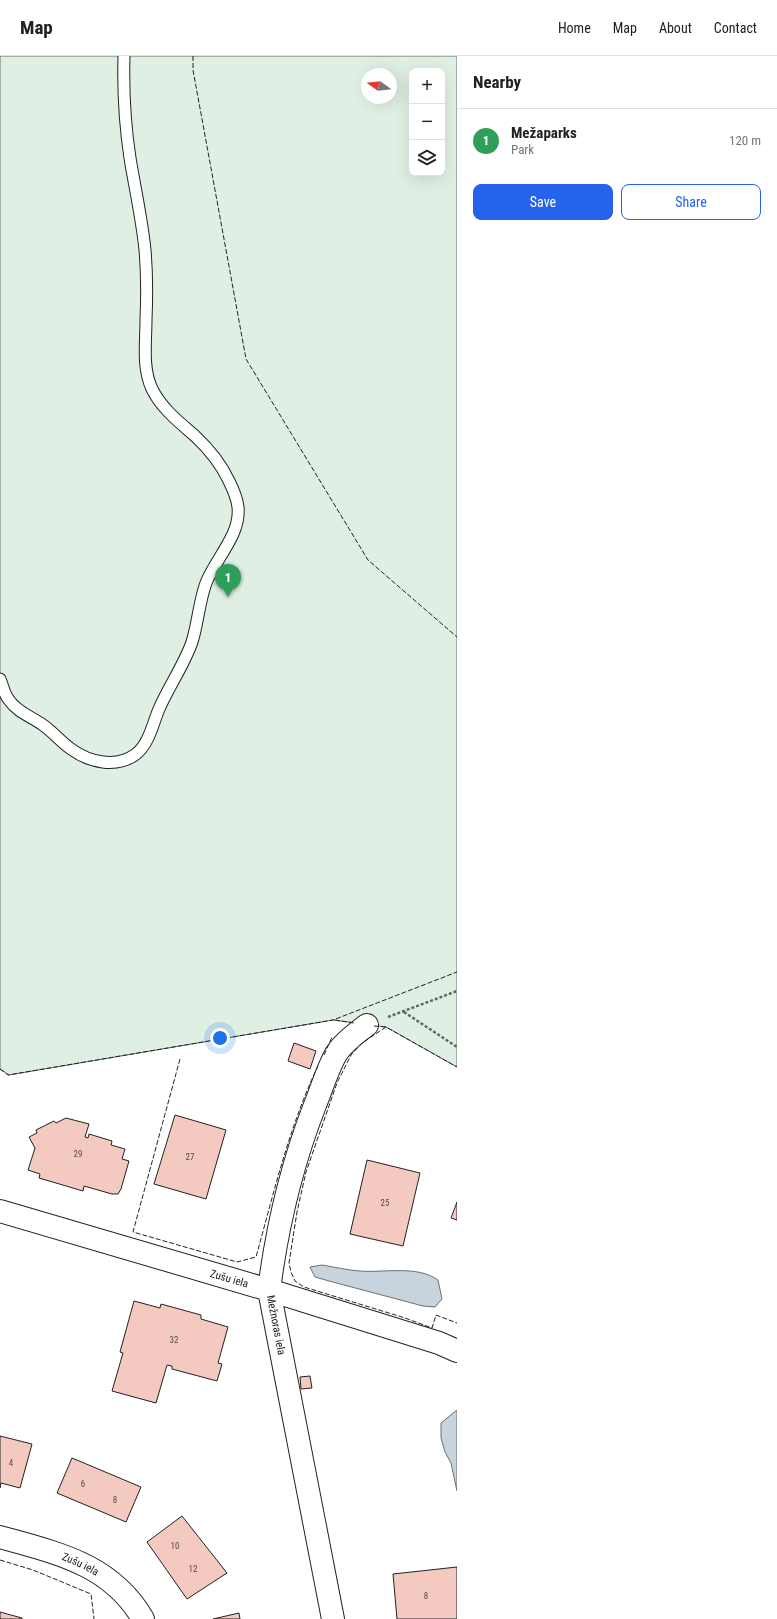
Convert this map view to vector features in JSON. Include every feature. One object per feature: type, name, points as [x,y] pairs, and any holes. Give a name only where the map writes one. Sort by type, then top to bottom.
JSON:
[{"type":"street","name":"Mežnoras iela","points":[[334,1619],[269,1290],[274,1250],[293,1170],[306,1127],[337,1053],[367,1025]]},
{"type":"street","name":"Zušu iela","points":[[0,1211],[269,1290],[439,1343],[457,1351]]},
{"type":"street","name":"Zušu iela","points":[[0,1537],[64,1555],[99,1572],[126,1595],[143,1619]]},
{"type":"lane","points":[[0,679],[4,692],[10,702],[21,712],[43,725],[81,756],[91,760],[117,762],[136,754],[147,738],[159,708],[182,665],[192,641],[206,582],[230,538],[239,514],[238,502],[233,488],[217,460],[197,438],[164,408],[152,389],[148,377],[146,358],[146,278],[144,247],[126,130],[124,56]]},
{"type":"path","points":[[367,1025],[457,991]]},
{"type":"path","points":[[404,1012],[457,1047]]},
{"type":"green space","points":[[0,56],[457,56],[457,1067],[386,1027],[333,1020],[9,1075],[0,1069]]},
{"type":"shaded area","points":[[322,1265],[359,1271],[411,1271],[430,1275],[438,1280],[442,1299],[435,1307],[423,1306],[315,1277],[310,1267]]},
{"type":"shaded area","points":[[457,1410],[457,1491],[451,1463],[445,1452],[441,1438],[441,1423]]},
{"type":"building","points":[[294,1043],[316,1051],[310,1069],[288,1061]]},
{"type":"building","points":[[175,1115],[226,1130],[206,1199],[154,1184]]},
{"type":"building","points":[[66,1118],[89,1124],[85,1137],[88,1138],[89,1134],[112,1141],[111,1145],[125,1149],[122,1159],[129,1161],[121,1189],[118,1194],[112,1194],[84,1186],[83,1191],[39,1178],[40,1174],[28,1170],[35,1148],[29,1137],[37,1133],[36,1130],[54,1121],[56,1123]]},
{"type":"building","points":[[367,1160],[420,1173],[403,1246],[350,1234]]},
{"type":"building","points":[[457,1202],[457,1220],[451,1218]]},
{"type":"building","points":[[134,1301],[160,1308],[161,1304],[201,1315],[201,1319],[228,1327],[218,1363],[222,1364],[217,1381],[172,1369],[172,1366],[167,1365],[156,1403],[112,1391],[123,1353],[120,1352]]},
{"type":"building","points":[[310,1376],[312,1388],[301,1389],[300,1377]]},
{"type":"building","points":[[0,1436],[32,1444],[20,1488],[1,1483],[0,1488]]},
{"type":"building","points":[[72,1458],[141,1487],[126,1522],[57,1493]]},
{"type":"building","points":[[182,1516],[227,1573],[187,1599],[147,1542]]},
{"type":"building","points":[[457,1567],[457,1619],[397,1619],[393,1574]]},
{"type":"building","points":[[0,1612],[22,1618],[22,1619],[0,1619]]},
{"type":"building","points":[[239,1613],[240,1619],[213,1619]]},
{"type":"fence","points":[[193,56],[193,70],[246,359],[368,560],[457,637]]},
{"type":"fence","points":[[0,1069],[8,1075],[333,1020],[457,972]]},
{"type":"fence","points":[[335,1020],[354,1023]]},
{"type":"fence","points":[[374,1026],[386,1027],[457,1067]]},
{"type":"fence","points":[[386,1027],[362,1043],[351,1055],[337,1083],[306,1172],[297,1212],[289,1263],[291,1272],[295,1281],[304,1287],[405,1318],[432,1328],[436,1315],[457,1323]]},
{"type":"fence","points":[[324,1055],[332,1037]]},
{"type":"fence","points":[[180,1059],[133,1232],[237,1262],[256,1257],[290,1136],[318,1066]]},
{"type":"fence","points":[[0,1560],[33,1570],[91,1594],[94,1619]]},
{"type":"place","name":"Mežaparks","points":[[228,597]]}]
